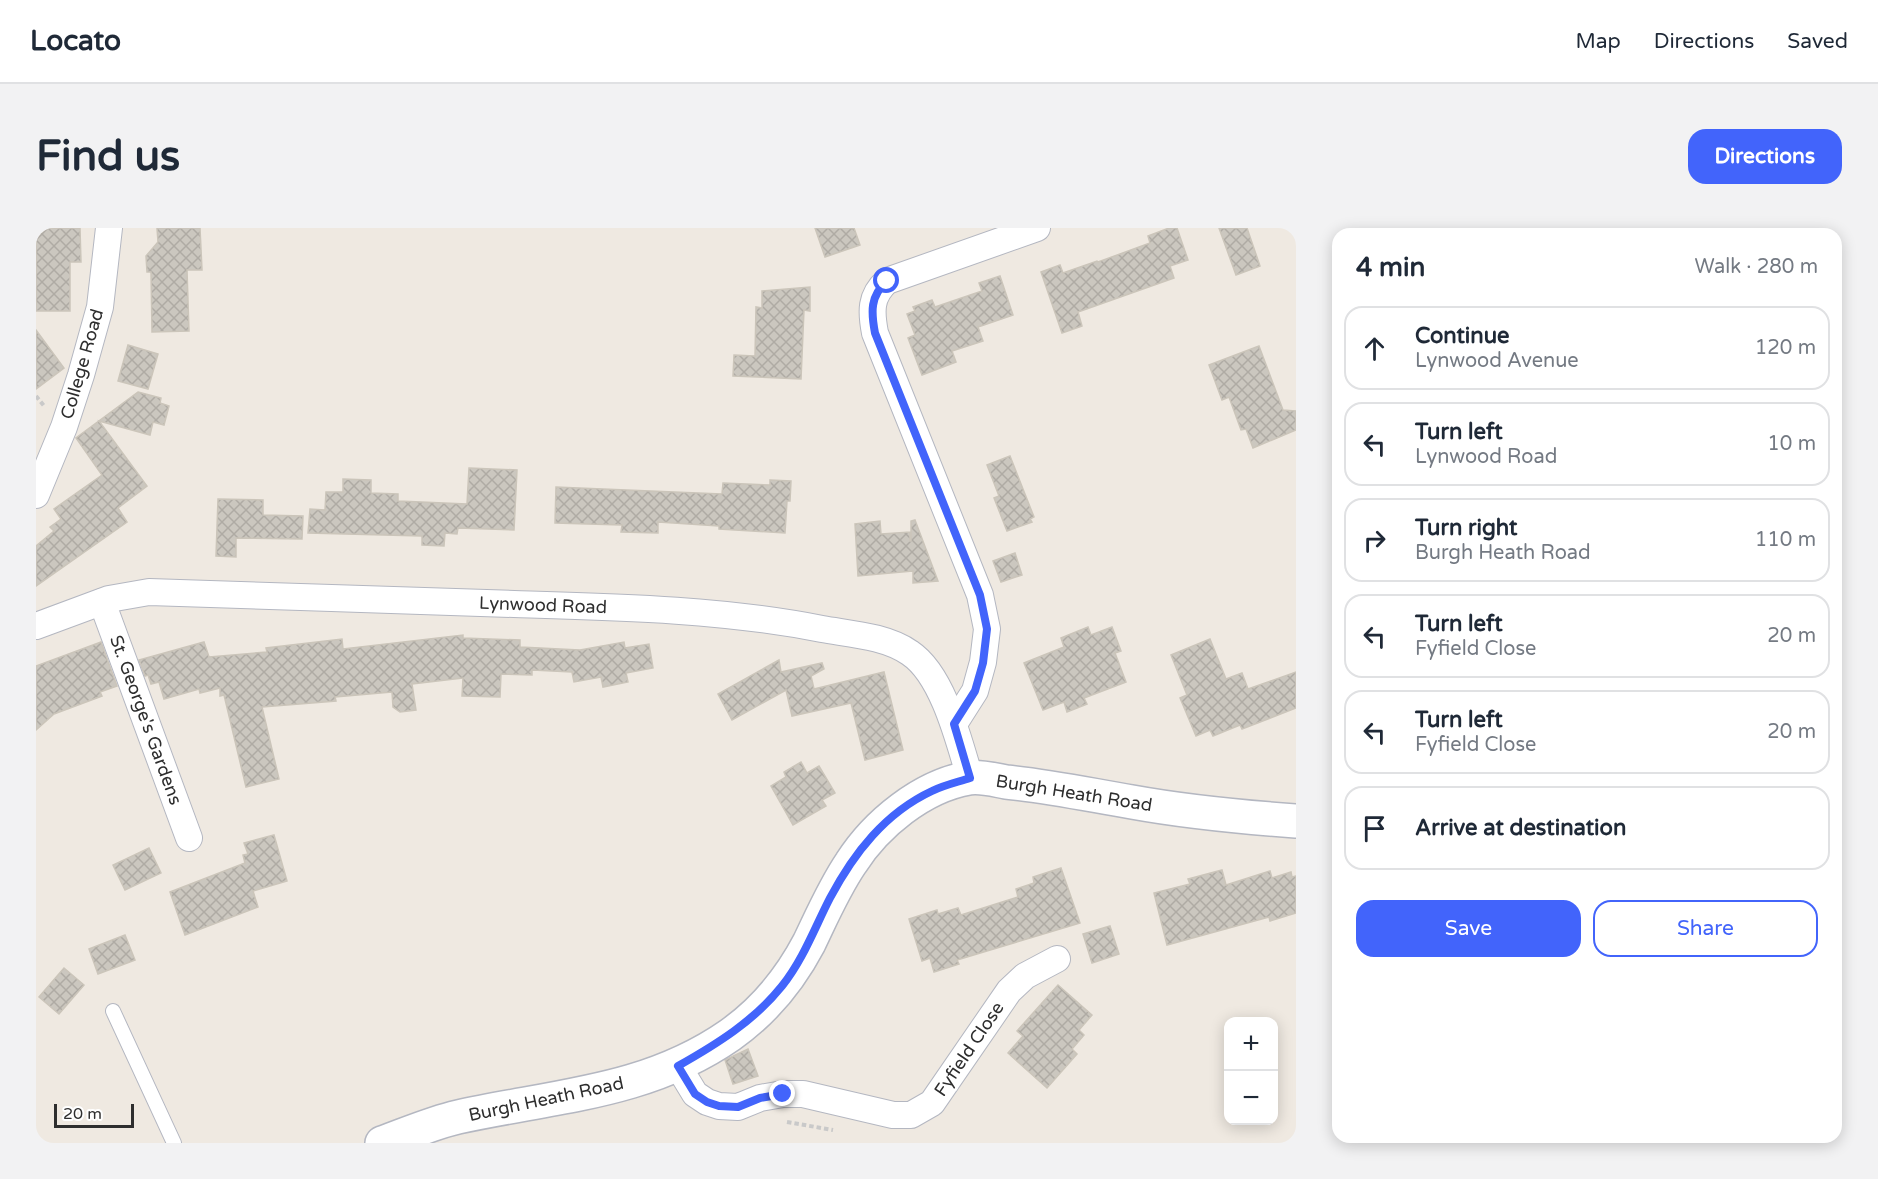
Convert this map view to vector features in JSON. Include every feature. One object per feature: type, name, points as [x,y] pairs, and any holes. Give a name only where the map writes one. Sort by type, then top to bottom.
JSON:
[{"type":"main road","name":"Burgh Heath Road","points":[[387,1142],[455,1118],[608,1090],[678,1066],[731,1035],[762,1009],[784,984],[808,945],[851,862],[875,832],[902,808],[933,790],[970,778],[1044,786],[1226,816],[1296,821]]},
{"type":"street","name":"College Road","points":[[36,495],[64,427],[97,319],[109,228]]},
{"type":"street","points":[[954,724],[975,691],[983,663],[987,629],[980,595],[875,333],[872,314],[873,301],[879,288],[887,281],[1037,228]]},
{"type":"street","name":"Lynwood Road","points":[[36,626],[102,602],[149,592],[681,609],[792,623],[873,639],[894,645],[910,653],[926,668],[939,691],[954,724],[970,778]]},
{"type":"street","name":"St. George's Gardens","points":[[102,602],[189,838]]},
{"type":"street","name":"Fyfield Close","points":[[678,1066],[695,1094],[719,1106],[738,1107],[760,1098],[783,1094],[803,1094],[893,1115],[911,1114],[932,1103],[1009,991],[1025,976],[1057,958]]},
{"type":"lane","points":[[113,1011],[174,1143]]},
{"type":"building","points":[[36,228],[80,228],[81,262],[70,262],[70,311],[36,311]]},
{"type":"building","points":[[157,228],[200,228],[202,270],[187,270],[189,331],[152,332],[151,272],[147,272],[146,256],[158,242]]},
{"type":"building","points":[[815,228],[854,228],[860,245],[825,257]]},
{"type":"building","points":[[1169,228],[1177,228],[1188,260],[1170,266],[1174,278],[1078,312],[1082,326],[1062,333],[1041,272],[1060,265],[1063,273],[1098,262],[1150,243],[1148,236]]},
{"type":"building","points":[[1219,228],[1247,228],[1260,266],[1236,275]]},
{"type":"building","points":[[1000,276],[1013,315],[978,327],[983,341],[952,351],[956,362],[922,375],[908,338],[915,335],[907,314],[915,311],[913,307],[932,300],[935,307],[982,291],[979,283]]},
{"type":"building","points":[[810,287],[810,311],[804,310],[801,379],[733,376],[734,355],[755,356],[756,307],[762,308],[762,291]]},
{"type":"building","points":[[36,330],[64,368],[36,389]]},
{"type":"building","points":[[128,345],[158,354],[148,389],[118,381]]},
{"type":"building","points":[[1259,346],[1283,410],[1296,411],[1296,430],[1253,448],[1246,429],[1241,430],[1229,397],[1222,400],[1209,365]]},
{"type":"building","points":[[138,392],[161,398],[160,403],[169,406],[164,425],[153,422],[150,435],[99,421],[147,486],[118,508],[127,522],[36,586],[36,546],[54,531],[50,527],[61,519],[54,509],[102,475],[76,438]]},
{"type":"building","points":[[1010,456],[1034,517],[1030,519],[1032,522],[1007,531],[994,498],[999,496],[987,465]]},
{"type":"building","points":[[469,468],[517,470],[514,530],[458,528],[457,534],[445,533],[444,546],[422,545],[422,536],[308,533],[310,509],[325,510],[326,492],[343,492],[343,479],[371,480],[371,493],[398,494],[398,501],[467,504]]},
{"type":"building","points":[[770,480],[791,481],[785,533],[658,522],[658,533],[621,532],[622,525],[555,523],[556,487],[722,494],[723,483],[770,485]]},
{"type":"building","points":[[218,499],[263,500],[263,515],[303,516],[302,539],[236,538],[236,557],[216,556]]},
{"type":"building","points":[[915,520],[938,581],[913,583],[913,571],[858,576],[855,524],[880,521],[881,534],[910,532],[911,541],[911,521]]},
{"type":"building","points":[[1015,553],[1022,575],[1001,582],[993,561]]},
{"type":"building","points":[[1088,627],[1091,635],[1112,627],[1121,651],[1115,653],[1126,682],[1084,698],[1087,704],[1067,712],[1064,702],[1043,710],[1024,663],[1064,647],[1061,638]]},
{"type":"building","points":[[463,635],[463,638],[520,640],[520,647],[580,650],[624,642],[625,648],[649,644],[653,668],[626,673],[628,682],[603,687],[601,677],[574,682],[572,672],[532,670],[532,675],[501,674],[500,697],[462,696],[463,678],[412,684],[416,710],[400,712],[393,707],[392,692],[335,697],[336,701],[262,707],[279,779],[246,787],[224,695],[220,696],[220,688],[200,693],[199,689],[164,699],[159,682],[151,684],[139,660],[204,642],[209,657],[267,652],[266,648],[342,639],[343,649]]},
{"type":"building","points":[[1210,639],[1226,679],[1242,673],[1248,689],[1296,672],[1296,708],[1242,729],[1240,725],[1213,736],[1210,730],[1196,736],[1180,698],[1187,695],[1171,655]]},
{"type":"building","points":[[101,642],[117,686],[100,692],[102,696],[54,714],[36,730],[36,666]]},
{"type":"building","points":[[779,660],[781,672],[822,663],[824,669],[811,676],[814,689],[884,672],[903,750],[865,760],[851,703],[792,716],[786,690],[732,720],[718,694]]},
{"type":"building","points":[[801,762],[807,773],[819,766],[835,793],[822,800],[826,806],[793,825],[771,786],[786,777],[784,772]]},
{"type":"building","points":[[274,835],[287,881],[253,891],[258,907],[185,935],[170,892],[245,863],[243,855],[248,854],[244,843]]},
{"type":"building","points":[[149,848],[161,873],[125,890],[113,865]]},
{"type":"building","points":[[1061,868],[1080,923],[957,960],[959,964],[934,972],[930,958],[922,961],[909,919],[937,910],[938,914],[958,908],[961,915],[1018,897],[1016,889],[1034,883],[1033,877]]},
{"type":"building","points":[[1222,870],[1226,885],[1270,871],[1272,878],[1291,872],[1292,877],[1296,876],[1296,913],[1270,921],[1269,917],[1167,945],[1154,893],[1190,884],[1188,879]]},
{"type":"building","points":[[1110,926],[1119,954],[1092,963],[1083,934]]},
{"type":"building","points":[[125,935],[135,960],[98,974],[89,949]]},
{"type":"building","points":[[64,968],[84,985],[59,1014],[39,997]]},
{"type":"building","points":[[1058,985],[1092,1015],[1079,1030],[1084,1035],[1072,1049],[1077,1054],[1047,1088],[1008,1053],[1023,1036],[1017,1031]]},
{"type":"building","points":[[748,1049],[758,1076],[733,1084],[725,1060]]},
{"type":"route","points":[[783,1094],[760,1098],[738,1107],[719,1106],[695,1094],[678,1066],[731,1035],[762,1009],[784,984],[808,945],[851,862],[875,832],[902,808],[933,790],[970,778],[954,724],[975,691],[983,663],[987,629],[980,595],[875,333],[872,314],[873,301],[879,288],[887,281]]}]
